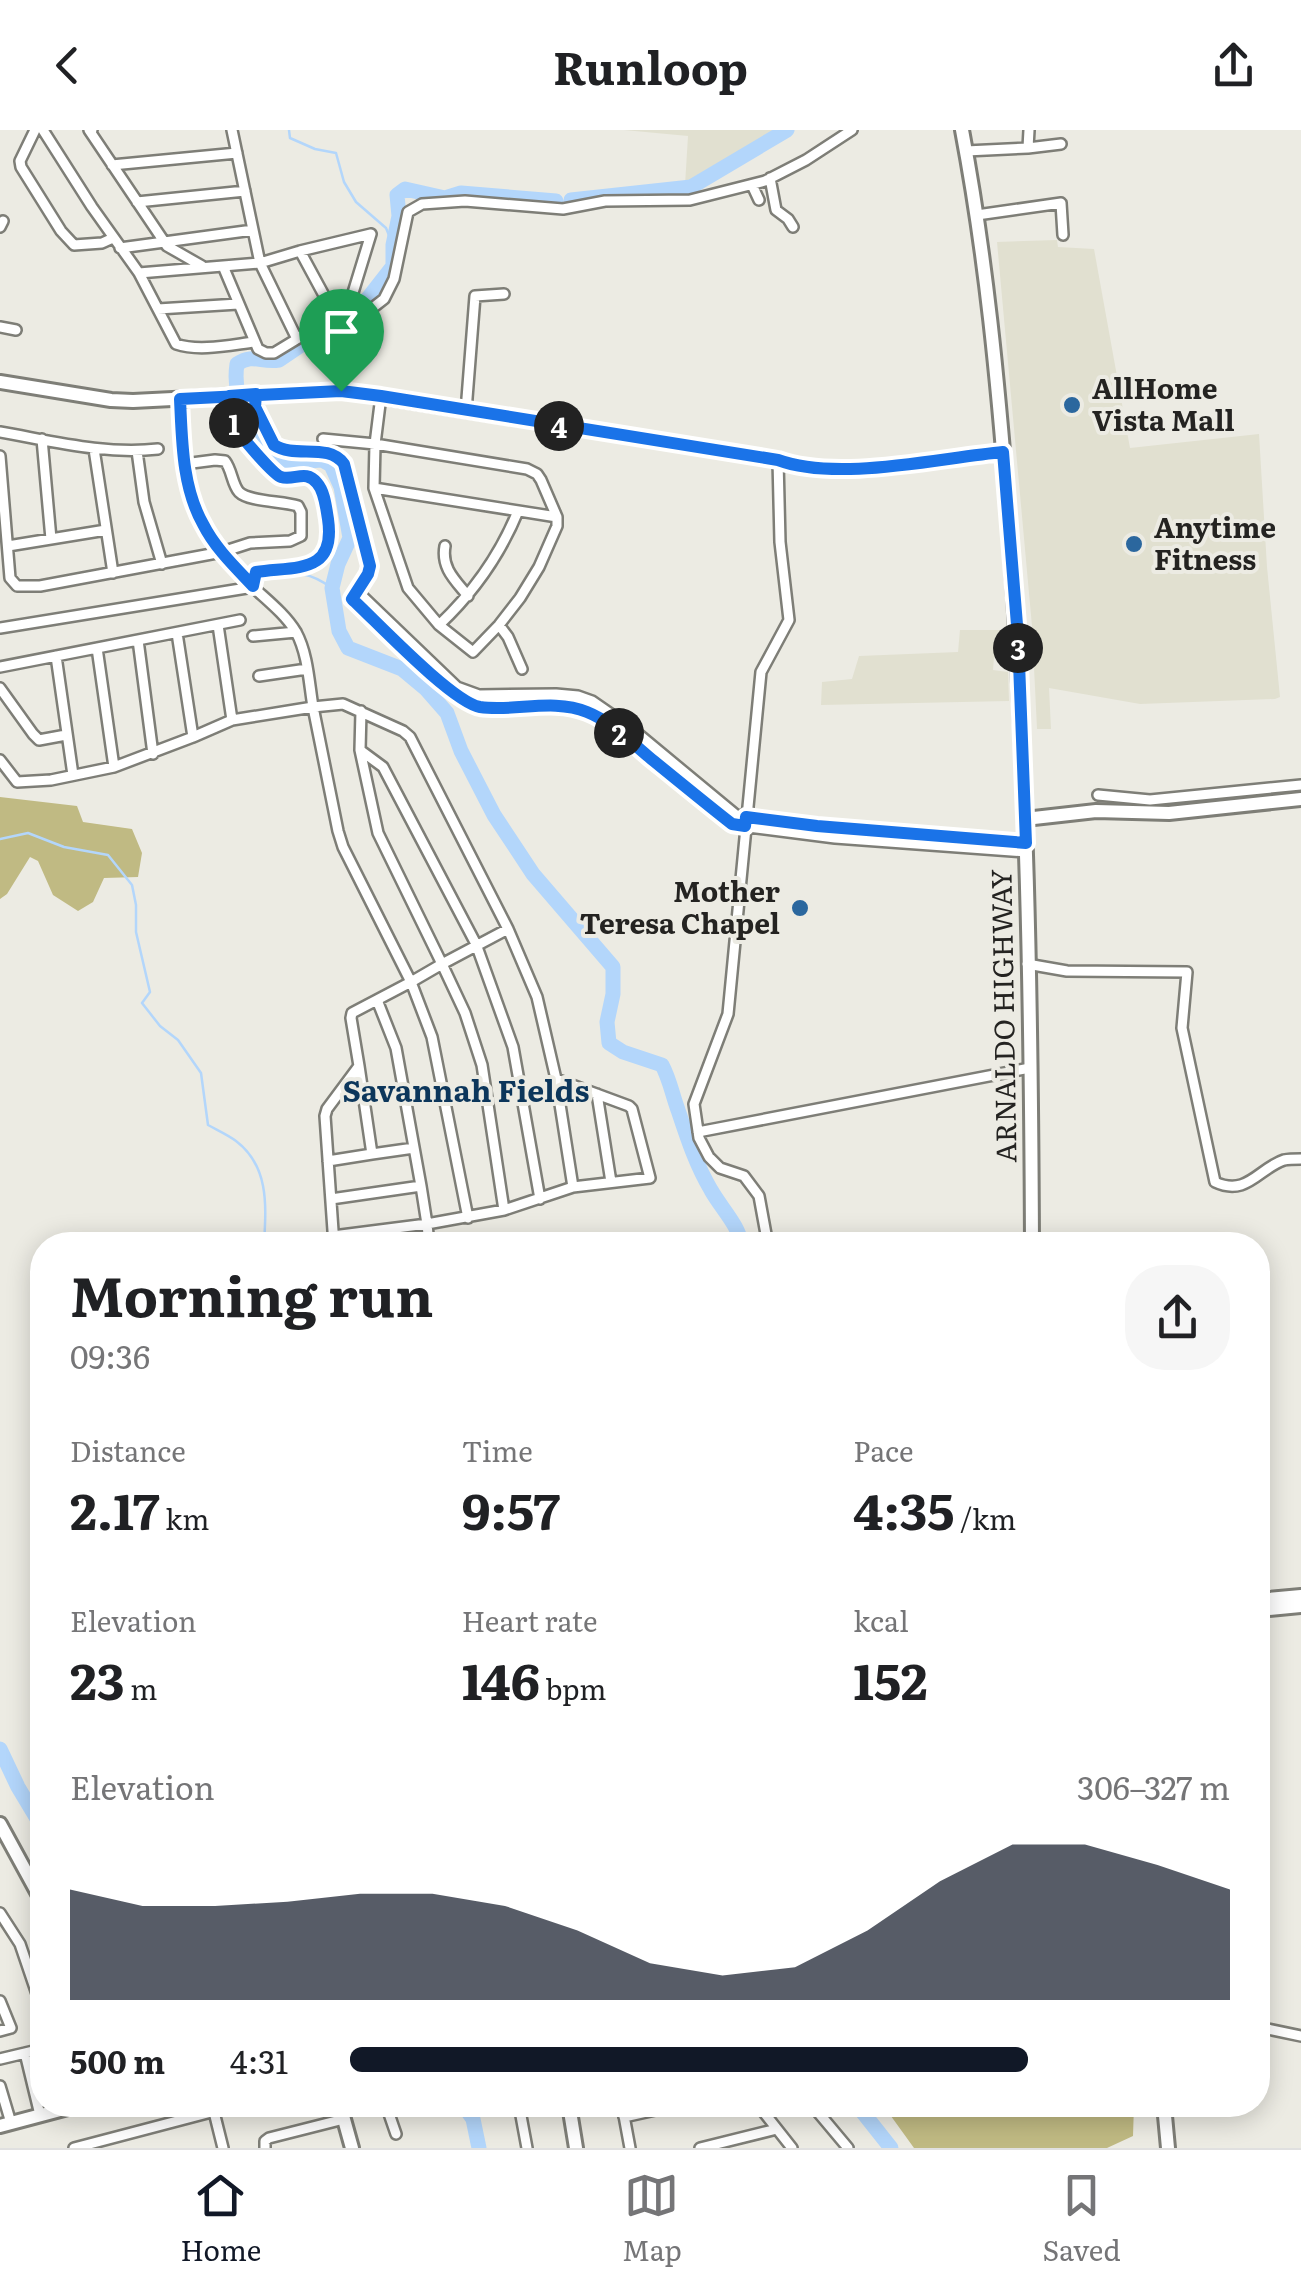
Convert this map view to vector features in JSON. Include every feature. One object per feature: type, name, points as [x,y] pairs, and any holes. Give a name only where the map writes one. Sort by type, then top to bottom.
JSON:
[{"type":"street","points":[[35,130],[20,167],[74,245],[253,230]]},
{"type":"street","points":[[43,130],[139,273],[178,346],[254,342]]},
{"type":"street","points":[[90,130],[163,240],[204,267]]},
{"type":"street","points":[[232,130],[260,263],[297,339]]},
{"type":"street","points":[[348,327],[384,299],[394,278],[408,212],[422,204],[465,201],[563,209],[605,201],[690,200],[770,178],[852,130]]},
{"type":"street","name":"ARNALDO HIGHWAY","points":[[962,130],[986,272],[1018,637],[1026,848],[1032,1232]]},
{"type":"street","points":[[1028,148],[1029,130]]},
{"type":"street","points":[[966,150],[1061,144]]},
{"type":"street","points":[[112,165],[237,153]]},
{"type":"street","points":[[770,178],[776,210],[792,228]]},
{"type":"street","points":[[752,185],[759,200]]},
{"type":"street","points":[[137,202],[245,191]]},
{"type":"street","points":[[978,215],[1061,203],[1063,235]]},
{"type":"street","points":[[139,273],[204,267],[260,263],[371,234],[352,296],[274,353],[262,352],[254,342],[222,266]]},
{"type":"street","points":[[300,250],[332,312],[348,327],[350,343],[341,391]]},
{"type":"street","points":[[466,411],[474,296],[504,294]]},
{"type":"street","points":[[158,309],[238,304]]},
{"type":"street","points":[[0,327],[16,330]]},
{"type":"street","points":[[0,382],[111,400],[341,391],[822,469],[1003,452]]},
{"type":"street","points":[[254,394],[255,407],[274,445],[290,452],[332,453],[344,464],[370,566],[355,595],[462,690],[479,696],[556,694],[586,698],[631,728],[746,822],[1026,848]]},
{"type":"street","points":[[230,395],[234,426],[266,466],[278,476],[305,475],[319,484],[329,524],[328,551],[320,560],[256,572],[253,586]]},
{"type":"street","points":[[323,439],[375,444],[532,471],[542,480],[557,526],[520,598],[473,652],[439,625],[408,588],[374,488],[375,444],[381,396]]},
{"type":"street","points":[[180,399],[184,464],[203,526],[222,552],[286,619],[303,651],[344,847],[412,982],[432,1036],[468,1218]]},
{"type":"street","points":[[0,432],[94,448],[158,449]]},
{"type":"street","points":[[42,439],[51,540]]},
{"type":"street","points":[[94,448],[113,572]]},
{"type":"street","points":[[137,451],[144,502],[162,564]]},
{"type":"street","points":[[0,456],[10,578],[17,586],[40,586],[162,564],[250,543],[298,539],[302,512],[293,504],[240,493],[225,461],[184,464]]},
{"type":"street","points":[[766,1232],[759,1196],[744,1176],[720,1168],[710,1157],[698,1132],[694,1104],[728,1014],[761,672],[789,620],[780,542],[778,460]]},
{"type":"street","points":[[374,488],[557,517]]},
{"type":"street","points":[[439,625],[468,596],[500,552],[518,511]]},
{"type":"street","points":[[8,546],[106,530]]},
{"type":"street","points":[[445,546],[446,568],[468,596]]},
{"type":"street","points":[[0,628],[253,586]]},
{"type":"street","points":[[0,666],[240,620]]},
{"type":"street","points":[[218,624],[232,720]]},
{"type":"street","points":[[498,625],[508,637],[522,669]]},
{"type":"street","points":[[177,632],[193,736]]},
{"type":"street","points":[[253,636],[296,632]]},
{"type":"street","points":[[138,640],[153,754]]},
{"type":"street","points":[[97,648],[114,767]]},
{"type":"street","points":[[56,656],[72,775]]},
{"type":"street","points":[[260,676],[307,669]]},
{"type":"street","points":[[0,688],[39,740],[66,735]]},
{"type":"street","points":[[0,760],[14,780],[21,783],[72,775],[153,754],[232,720],[343,704],[403,730],[508,929],[536,997],[556,1079],[574,1187]]},
{"type":"street","points":[[361,712],[360,750],[378,833],[465,1013],[482,1065],[504,1210]]},
{"type":"street","points":[[360,750],[383,767],[476,944],[513,1047],[540,1198]]},
{"type":"street","points":[[1092,812],[1098,795],[1150,800],[1301,785]]},
{"type":"street","points":[[1025,818],[1092,812],[1170,814],[1301,799]]},
{"type":"street","points":[[372,1154],[352,1013],[508,929]]},
{"type":"street","points":[[1027,964],[1067,971],[1188,972],[1182,1028],[1215,1182],[1241,1185],[1275,1164],[1301,1159]]},
{"type":"street","points":[[377,1000],[396,1048],[428,1232]]},
{"type":"street","points":[[333,1232],[325,1116],[360,1066]]},
{"type":"street","points":[[698,1132],[1030,1068]]},
{"type":"street","points":[[380,1232],[504,1210],[574,1187],[650,1178],[632,1109],[556,1079]]},
{"type":"street","points":[[597,1094],[611,1182]]},
{"type":"street","points":[[328,1161],[414,1148]]},
{"type":"street","points":[[330,1199],[421,1186]]},
{"type":"street","points":[[1270,1599],[1301,1596]]},
{"type":"street","points":[[1270,1609],[1301,1606]]},
{"type":"street","points":[[0,1824],[30,1869]]},
{"type":"street","points":[[0,1913],[20,1944],[30,1973]]},
{"type":"street","points":[[0,2002],[11,2028],[0,2031]]},
{"type":"street","points":[[1270,2030],[1301,2036]]},
{"type":"street","points":[[0,2059],[30,2052]]},
{"type":"street","points":[[25,2053],[30,2074]]},
{"type":"street","points":[[1,2091],[6,2124],[32,2117]]},
{"type":"street","points":[[74,2148],[195,2117]]},
{"type":"street","points":[[215,2117],[223,2148]]},
{"type":"street","points":[[264,2148],[269,2138],[328,2117]]},
{"type":"street","points":[[343,2117],[352,2148]]},
{"type":"street","points":[[390,2117],[396,2134]]},
{"type":"street","points":[[521,2117],[527,2148]]},
{"type":"street","points":[[571,2117],[576,2148]]},
{"type":"street","points":[[624,2117],[630,2148]]},
{"type":"street","points":[[767,2117],[792,2148]]},
{"type":"street","points":[[822,2117],[848,2148]]},
{"type":"street","points":[[1165,2117],[1168,2148]]},
{"type":"street","points":[[700,2148],[776,2129]]},
{"type":"shaded area","points":[[624,130],[776,130],[685,185],[688,136]]},
{"type":"shaded area","points":[[1057,240],[1058,247],[1094,249],[1130,448],[1259,434],[1280,697],[1140,704],[1049,688],[1051,729],[1037,729],[1032,626],[997,242]]},
{"type":"shaded area","points":[[960,630],[1007,630],[1008,656],[994,657],[993,670],[1008,672],[1009,701],[821,705],[822,682],[852,679],[859,656],[958,652]]},
{"type":"shaded area","points":[[0,797],[77,806],[83,822],[132,829],[142,853],[138,877],[104,878],[93,902],[78,911],[53,895],[38,861],[30,857],[0,899]]},
{"type":"shaded area","points":[[892,2117],[1134,2117],[1133,2136],[1107,2148],[914,2148]]},
{"type":"waterway","points":[[289,130],[290,138],[336,153],[344,182],[356,202],[386,228],[393,245]]},
{"type":"waterway","points":[[571,200],[691,187],[787,130]]},
{"type":"waterway","points":[[350,316],[393,266],[399,216],[397,195],[405,189],[445,198],[461,193],[556,201]]},
{"type":"waterway","points":[[325,329],[279,360],[253,359],[237,364],[236,379],[246,418],[279,463],[322,460],[331,465],[341,487],[350,538],[332,588],[339,631],[348,648],[402,669],[447,713],[461,751],[494,815],[533,874],[613,967],[607,1022],[609,1043],[662,1065],[696,1161],[738,1232]]},
{"type":"waterway","points":[[262,577],[306,575],[332,588]]},
{"type":"waterway","points":[[0,839],[28,833],[64,847],[108,855],[132,885],[136,932],[150,992],[142,1003],[160,1026],[178,1040],[201,1073],[208,1125],[236,1141],[255,1163],[264,1188],[264,1232]]},
{"type":"waterway","points":[[0,1749],[30,1807]]},
{"type":"waterway","points":[[472,2117],[479,2148]]},
{"type":"waterway","points":[[866,2117],[891,2148]]},
{"type":"place","name":"AllHome Vista Mall","points":[[1072,405]]},
{"type":"place","name":"Anytime Fitness","points":[[1134,544]]},
{"type":"place","name":"Mother Teresa Chapel","points":[[800,908]]},
{"type":"district","name":"Savannah Fields","points":[[466,1092]]},
{"type":"route","points":[[333,390],[341,391],[822,469],[1003,452],[1018,637],[1026,843],[746,817],[745,826],[732,824],[628,739],[586,712],[554,706],[484,708],[465,702],[352,599],[370,566],[344,464],[332,453],[290,452],[274,445],[255,407],[256,394],[229,396],[234,426],[278,476],[305,475],[319,484],[330,540],[328,551],[320,560],[256,572],[253,586],[222,552],[196,510],[184,464],[180,399],[232,395],[333,390]]}]
